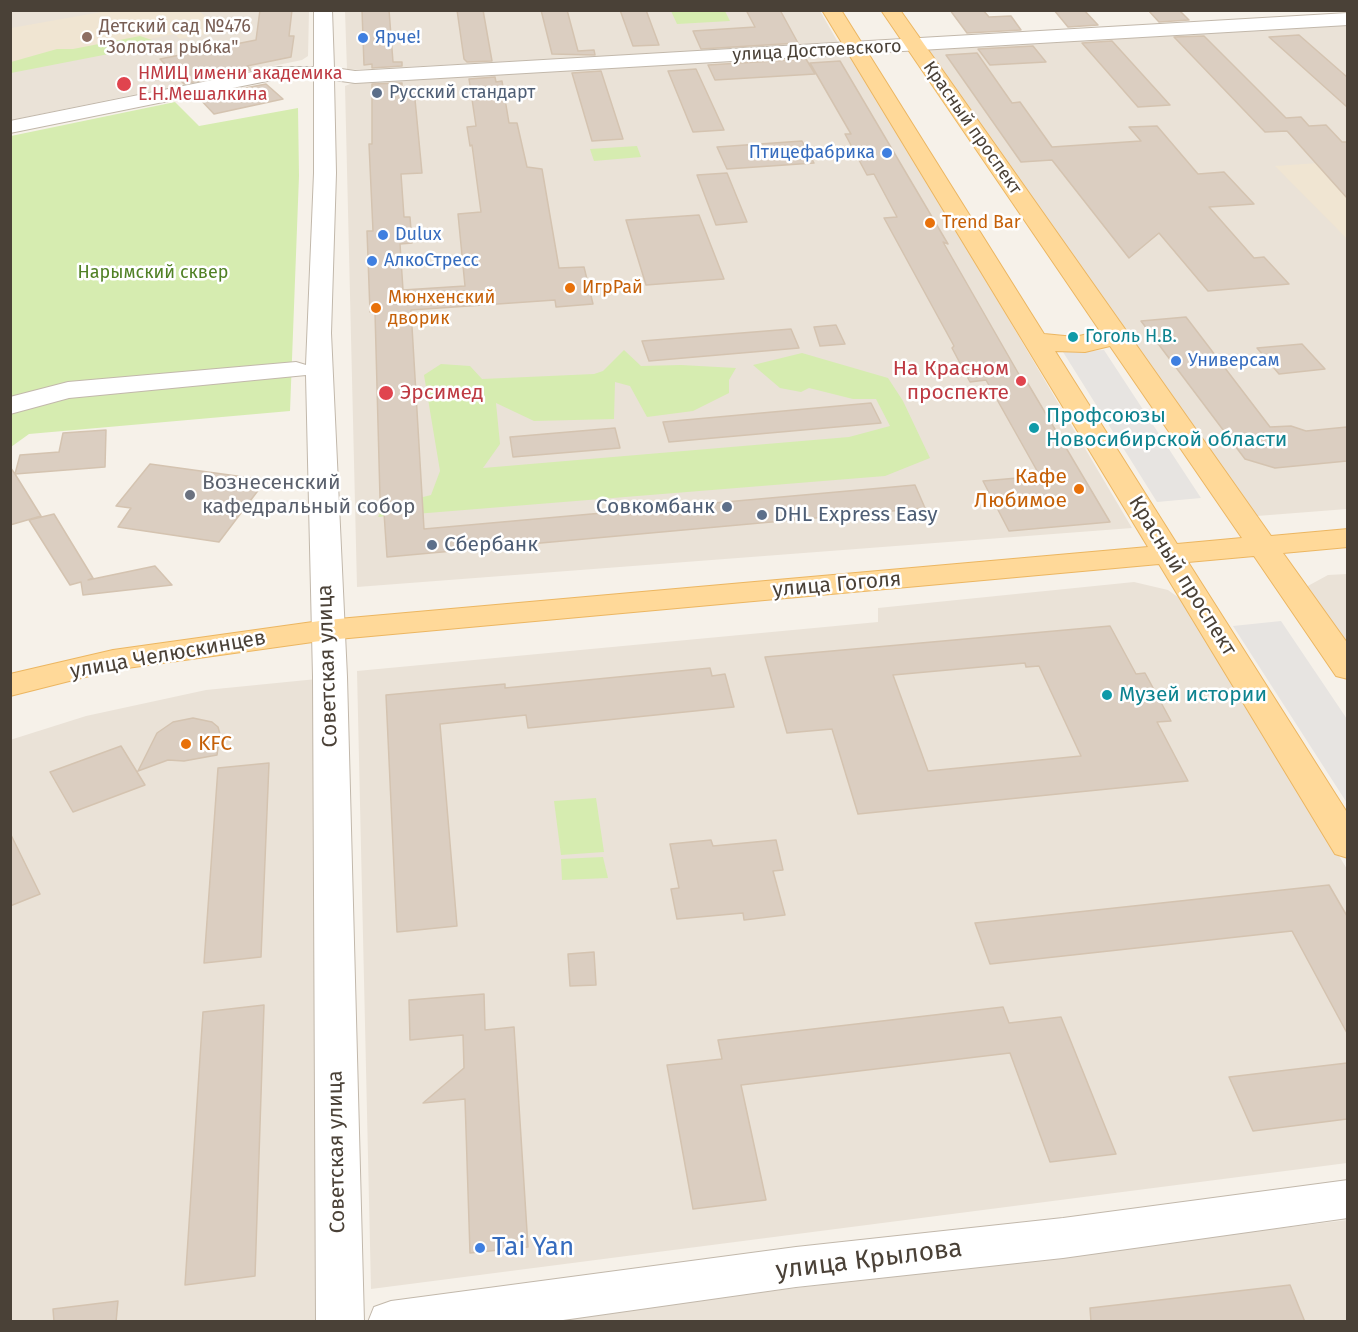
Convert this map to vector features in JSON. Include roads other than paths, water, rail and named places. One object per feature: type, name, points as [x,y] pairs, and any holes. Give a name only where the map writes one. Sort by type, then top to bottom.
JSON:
[{"type":"main road","name":"Красный проспект","points":[[831,10],[1033,339],[1169,552],[1347,845]]},
{"type":"main road","name":"Красный проспект","points":[[890,10],[1347,669]]},
{"type":"main road","points":[[1033,339],[1067,346],[1097,344],[1116,334]]},
{"type":"main road","name":"улица Гоголя","points":[[327,630],[994,571],[1169,552],[1347,538]]},
{"type":"main road","name":"улица Челюскинцев","points":[[10,685],[112,660],[327,630]]},
{"type":"street","name":"Советская улица","points":[[323,10],[322,73],[325,153],[318,333],[327,630],[340,1322]]},
{"type":"street","name":"улица Достоевского","points":[[10,127],[277,73],[322,73],[365,77],[1347,19]]},
{"type":"street","points":[[10,406],[295,380]]},
{"type":"street","points":[[10,428],[74,400]]},
{"type":"street","name":"улица Крылова","points":[[391,1322],[796,1267],[1063,1238],[1347,1199]]},
{"type":"place","name":"Детский сад №476 \"Золотая рыбка\"","points":[[87,37]]},
{"type":"place","name":"Ярче!","points":[[363,38]]},
{"type":"place","name":"НМИЦ имени академика Е.Н.Мешалкина","points":[[124,84]]},
{"type":"place","name":"Русский стандарт","points":[[377,93]]},
{"type":"place","name":"Птицефабрика","points":[[887,153]]},
{"type":"place","name":"Trend Bar","points":[[930,223]]},
{"type":"place","name":"Dulux","points":[[383,235]]},
{"type":"place","name":"АлкоСтресс","points":[[372,261]]},
{"type":"place","name":"ИгрРай","points":[[570,288]]},
{"type":"place","name":"Мюнхенский дворик","points":[[376,308]]},
{"type":"place","name":"Гоголь Н.В.","points":[[1073,337]]},
{"type":"place","name":"Универсам","points":[[1176,361]]},
{"type":"place","name":"На Красном проспекте","points":[[1021,381]]},
{"type":"place","name":"Эрсимед","points":[[386,393]]},
{"type":"place","name":"Профсоюзы Новосибирской области","points":[[1034,428]]},
{"type":"place","name":"Кафе Любимое","points":[[1079,489]]},
{"type":"place","name":"Вознесенский кафедральный собор","points":[[190,495]]},
{"type":"place","name":"Совкомбанк","points":[[727,507]]},
{"type":"place","name":"DHL Express Easy","points":[[762,515]]},
{"type":"place","name":"Сбербанк","points":[[432,545]]},
{"type":"place","name":"Музей истории","points":[[1107,695]]},
{"type":"place","name":"KFC","points":[[186,744]]},
{"type":"place","name":"Tai Yan","points":[[480,1248]]},
{"type":"park label","name":"Нарымский сквер","points":[[153,273]]}]
